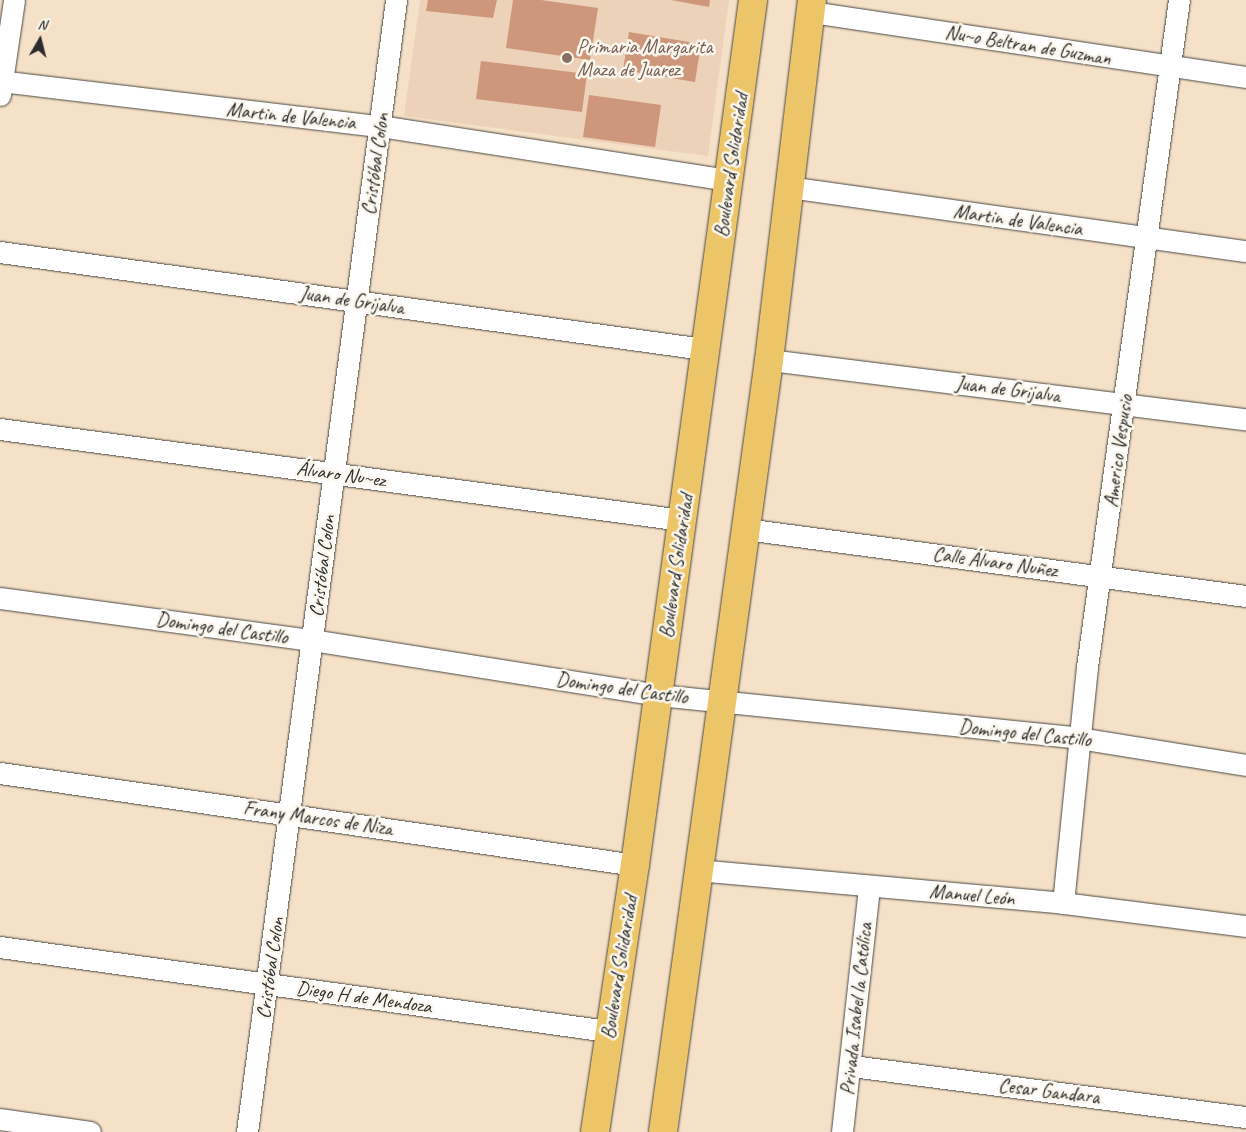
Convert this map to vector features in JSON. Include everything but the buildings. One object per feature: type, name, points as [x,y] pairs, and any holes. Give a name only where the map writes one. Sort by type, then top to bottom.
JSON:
[{"type":"main road","name":"Boulevard Solidaridad","points":[[595,1132],[608,1031],[635,865],[659,695],[704,350],[730,180],[753,0]]},
{"type":"main road","points":[[663,1132],[696,870],[769,360],[812,6]]},
{"type":"street","points":[[1,86],[14,0]]},
{"type":"street","name":"Cristóbal Colon","points":[[247,1132],[291,814],[333,473],[396,0]]},
{"type":"street","name":"Americo Vespusio","points":[[1063,902],[1079,738],[1179,0]]},
{"type":"street","name":"Nu~o Beltran de Guzman","points":[[812,6],[1171,67],[1246,77]]},
{"type":"street","name":"Martin de Valencia","points":[[1,86],[380,126],[730,180]]},
{"type":"street","name":"Martin de Valencia","points":[[789,187],[1147,239],[1246,251]]},
{"type":"street","name":"Juan de Grijalva","points":[[0,252],[356,300],[704,350]]},
{"type":"street","name":"Juan de Grijalva","points":[[769,360],[1246,419]]},
{"type":"street","name":"Álvaro Nu~ez","points":[[0,429],[682,520]]},
{"type":"street","name":"Calle Álvaro Nuñez","points":[[745,529],[1246,596]]},
{"type":"street","name":"Domingo del Castillo","points":[[0,598],[312,640],[659,695],[1079,738],[1246,765]]},
{"type":"street","name":"Frany Marcos de Niza","points":[[0,773],[635,865]]},
{"type":"street","name":"Manuel León","points":[[696,870],[1063,902],[1246,926]]},
{"type":"street","name":"Privada Isabel la Católica","points":[[842,1132],[852,1066],[869,886]]},
{"type":"street","name":"Diego H de Mendoza","points":[[0,947],[608,1031]]},
{"type":"street","name":"Cesar Gandara","points":[[852,1066],[1246,1117]]},
{"type":"street","points":[[0,1119],[90,1132]]},
{"type":"shaded area","name":"Primaria Margarita Maza de Juarez","points":[[420,0],[729,0],[708,156],[404,116]]},
{"type":"place","name":"Primaria Margarita Maza de Juarez","points":[[567,58]]}]
